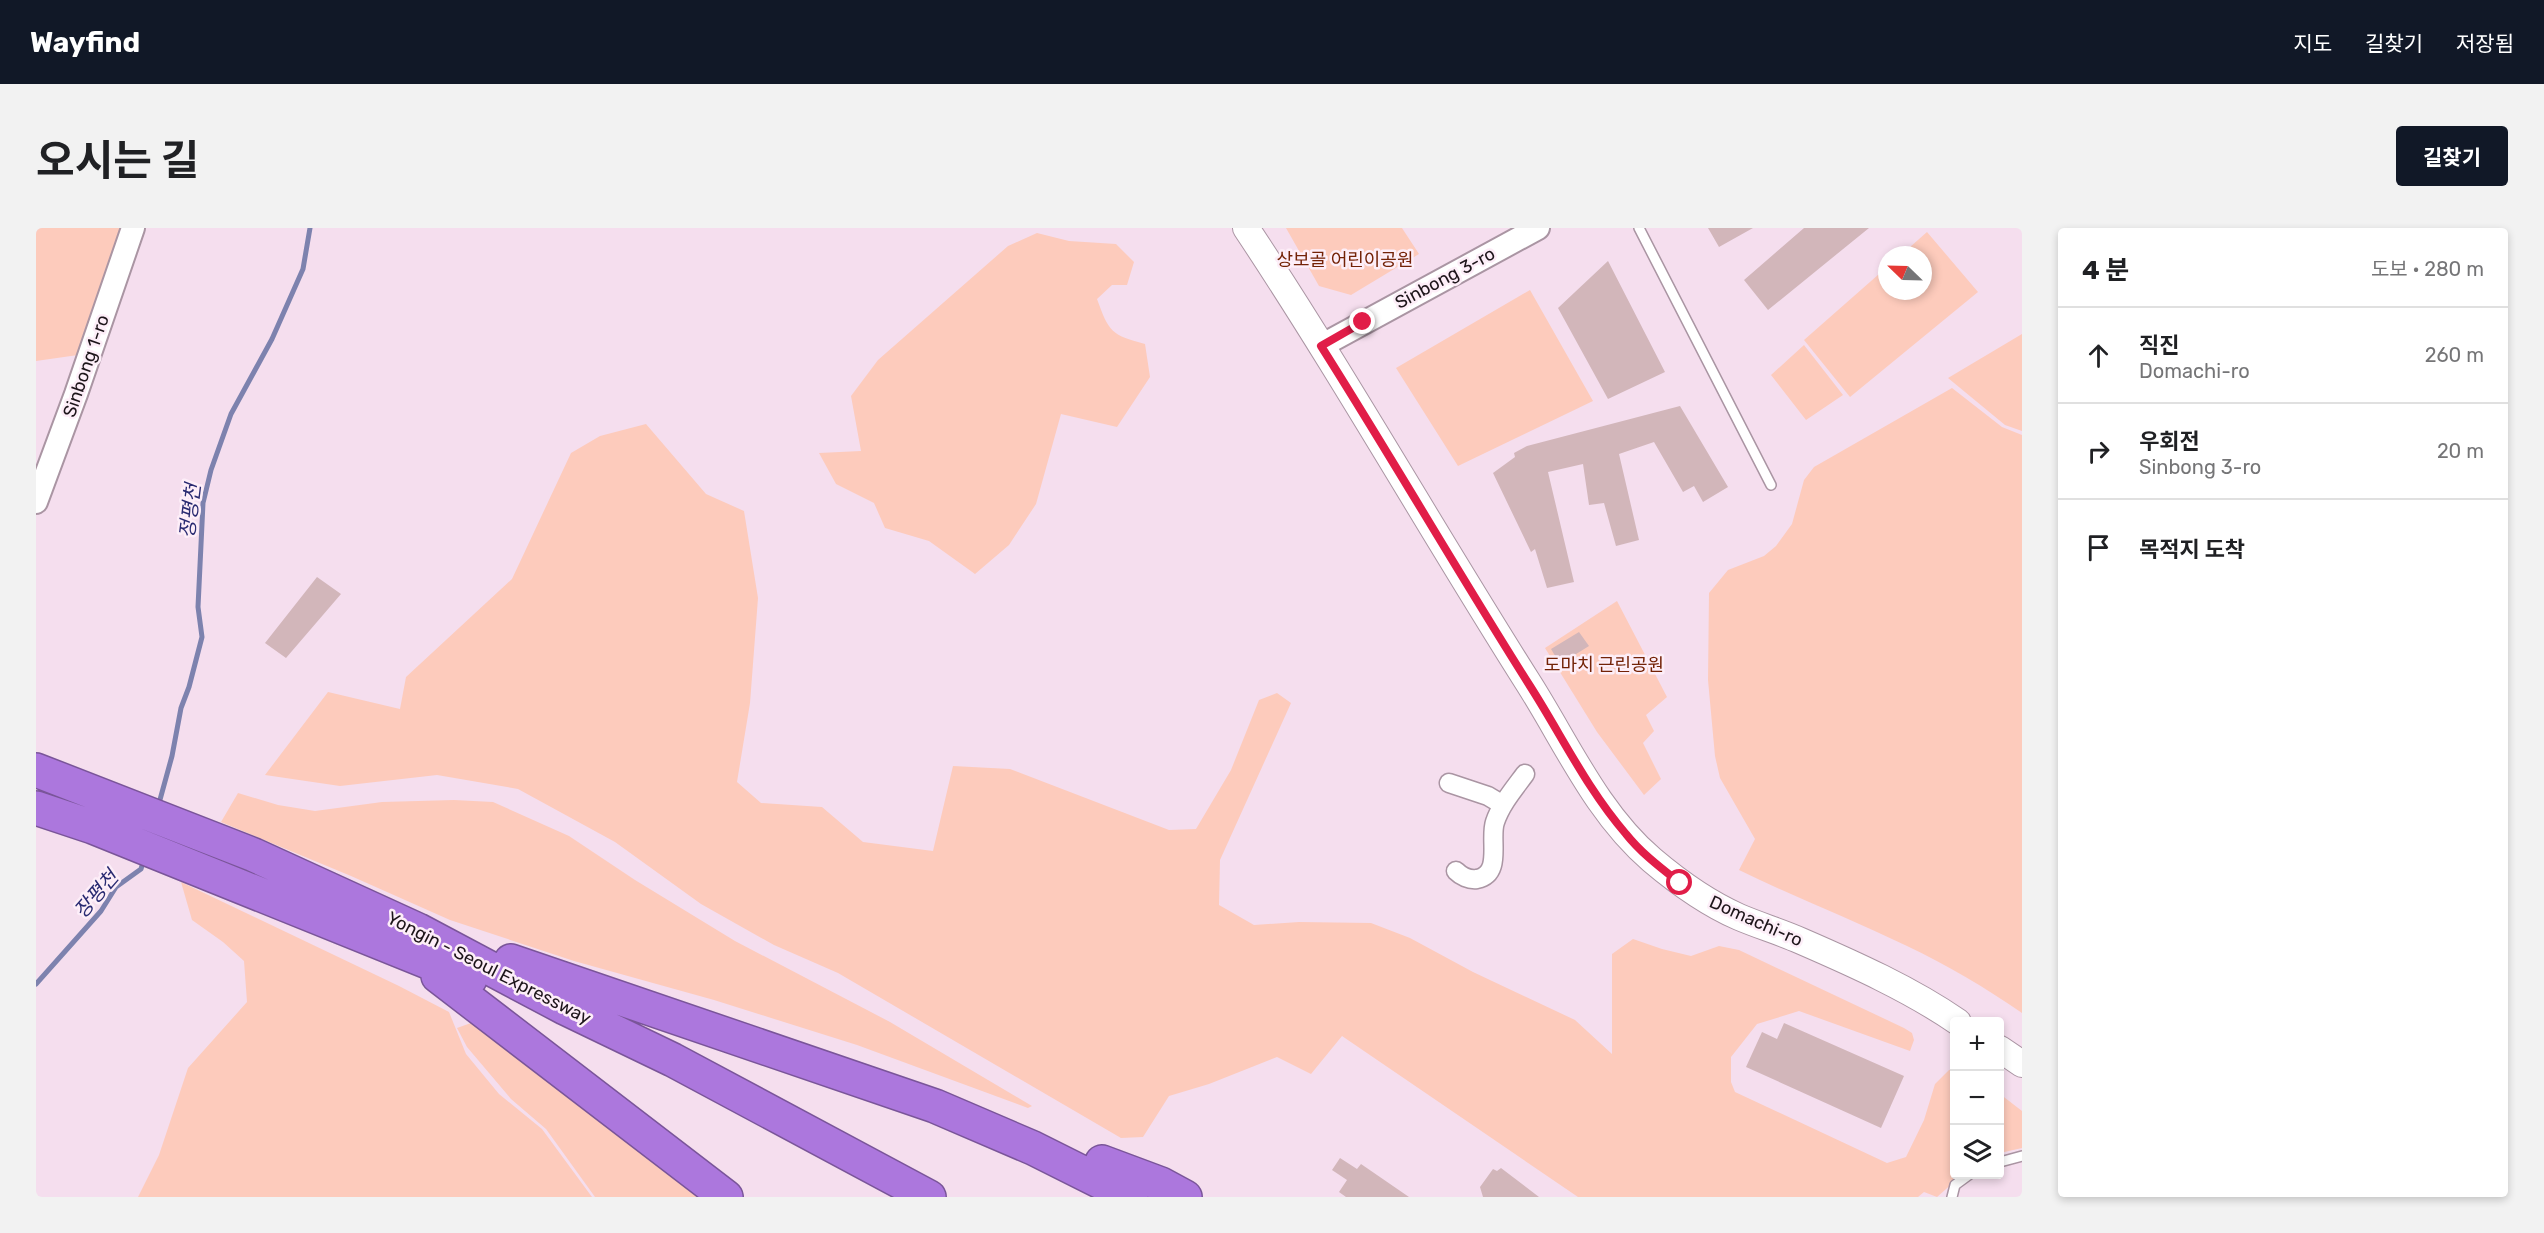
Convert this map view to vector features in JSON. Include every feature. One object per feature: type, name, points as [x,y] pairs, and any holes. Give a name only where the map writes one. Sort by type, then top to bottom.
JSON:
[{"type":"highway","name":"Yongin - Seoul Expressway","points":[[36,770],[254,855],[499,991],[707,1092],[897,1197]]},
{"type":"highway","name":"Yongin - Seoul Expressway","points":[[36,808],[413,942],[565,1008],[694,1071],[929,1197]]},
{"type":"highway","points":[[413,942],[608,994],[956,1115],[1051,1142],[1161,1184],[1185,1197]]},
{"type":"highway","points":[[413,942],[726,1197]]},
{"type":"highway","points":[[956,1115],[1033,1148],[1131,1197]]},
{"type":"main road","name":"Domachi-ro","points":[[1246,228],[1538,698],[1563,744],[1626,835],[1680,883],[1720,908],[1851,964],[1936,1006],[1951,1017]]},
{"type":"main road","points":[[2004,1052],[2022,1064]]},
{"type":"street","name":"Sinbong 1-ro","points":[[36,502],[134,228]]},
{"type":"street","name":"Sinbong 3-ro","points":[[1321,346],[1538,228]]},
{"type":"street","points":[[1456,871],[1468,879],[1478,879],[1491,869],[1494,860],[1492,838],[1495,821],[1503,805],[1525,774]]},
{"type":"street","points":[[1449,783],[1488,795],[1503,805]]},
{"type":"lane","points":[[1639,228],[1770,485]]},
{"type":"lane","points":[[2004,1161],[2022,1156]]},
{"type":"lane","points":[[1952,1197],[1955,1185],[1963,1179]]},
{"type":"green space","points":[[36,228],[122,228],[78,355],[36,361]]},
{"type":"green space","name":"상보골 어린이공원","points":[[1286,228],[1402,228],[1419,254],[1351,295],[1319,286]]},
{"type":"green space","points":[[1927,232],[1978,292],[1850,397],[1804,340],[1878,275],[1878,300],[1932,300],[1932,246],[1911,246]]},
{"type":"green space","points":[[1037,233],[1069,241],[1116,244],[1134,262],[1127,285],[1112,285],[1097,299],[1113,331],[1125,338],[1145,344],[1150,377],[1117,427],[1061,414],[1036,504],[1009,545],[975,574],[929,541],[885,528],[874,503],[836,484],[819,453],[861,451],[851,396],[878,360],[1008,246]]},
{"type":"green space","points":[[1530,290],[1593,401],[1458,466],[1396,368]]},
{"type":"green space","points":[[2022,334],[2022,431],[2005,425],[1948,378]]},
{"type":"green space","points":[[1804,345],[1843,395],[1806,420],[1771,375]]},
{"type":"green space","points":[[1952,388],[2002,427],[2022,435],[2022,1013],[1966,977],[1922,953],[1739,870],[1755,839],[1720,778],[1715,756],[1708,680],[1709,593],[1728,570],[1764,556],[1776,546],[1792,524],[1804,480],[1814,467]]},
{"type":"green space","points":[[646,424],[706,494],[744,511],[758,598],[750,703],[737,782],[761,803],[822,807],[863,842],[933,851],[953,766],[1010,769],[1169,830],[1196,829],[1231,770],[1259,700],[1277,693],[1291,703],[1220,860],[1219,905],[1254,925],[1299,922],[1371,923],[1410,938],[1473,972],[1575,1020],[1612,1054],[1612,954],[1633,939],[1691,956],[1719,946],[1739,950],[1904,1028],[1912,1033],[1914,1040],[1910,1051],[1799,1011],[1757,1024],[1731,1057],[1731,1082],[1735,1092],[1887,1163],[1906,1157],[1924,1120],[1935,1084],[1950,1070],[1950,1179],[1957,1179],[1937,1197],[1924,1192],[1918,1197],[1578,1197],[1342,1036],[1311,1074],[1277,1057],[1209,1084],[1169,1096],[1143,1137],[1121,1138],[838,973],[774,945],[701,904],[615,842],[518,789],[437,775],[340,786],[265,775],[328,692],[400,709],[406,677],[512,579],[571,453],[600,436]]},
{"type":"green space","name":"도마치 근린공원","points":[[1617,601],[1667,697],[1646,715],[1654,731],[1643,743],[1661,779],[1644,795],[1597,732],[1545,648]]},
{"type":"green space","points":[[238,793],[278,805],[315,811],[382,802],[454,800],[493,802],[569,836],[635,880],[735,941],[890,1022],[1032,1106],[1028,1108],[857,1045],[714,1000],[574,961],[450,920],[221,822]]},
{"type":"green space","points":[[181,882],[449,1012],[466,1054],[499,1094],[542,1129],[592,1197],[138,1197],[159,1155],[188,1068],[247,1002],[244,961],[223,942],[192,920]]},
{"type":"green space","points":[[471,1023],[580,1092],[710,1197],[595,1197],[546,1129],[511,1099],[467,1047],[457,1028]]},
{"type":"green space","points":[[2004,1097],[2022,1111],[2022,1148],[2004,1152]]},
{"type":"building","points":[[1708,228],[1753,228],[1719,247]]},
{"type":"building","points":[[1804,228],[1869,228],[1768,310],[1744,280]]},
{"type":"building","points":[[1608,261],[1665,372],[1608,399],[1558,308]]},
{"type":"building","points":[[1680,406],[1728,487],[1703,502],[1694,486],[1683,492],[1654,442],[1619,454],[1639,540],[1616,546],[1604,503],[1589,505],[1583,464],[1548,472],[1574,582],[1547,588],[1535,549],[1531,552],[1493,473],[1515,457],[1514,453],[1527,446]]},
{"type":"building","points":[[317,577],[341,594],[286,658],[265,643]]},
{"type":"building","points":[[1579,632],[1589,646],[1560,664],[1551,649]]},
{"type":"building","points":[[1784,1023],[1904,1076],[1881,1128],[1746,1067],[1762,1032],[1777,1039]]},
{"type":"building","points":[[1340,1158],[1357,1169],[1361,1164],[1409,1197],[1346,1197],[1339,1192],[1347,1180],[1332,1170]]},
{"type":"building","points":[[1501,1168],[1539,1197],[1483,1197],[1480,1187],[1493,1169],[1497,1171]]},
{"type":"waterway","name":"정평천","points":[[158,807],[172,756],[181,708],[202,637],[198,607],[203,503],[211,470],[231,414],[272,339],[303,269],[310,228]]},
{"type":"waterway","name":"장평천","points":[[36,984],[101,911],[116,887],[141,869],[144,859]]},
{"type":"route","points":[[1363,322],[1321,346],[1462,579],[1538,698],[1563,744],[1602,803],[1626,835],[1649,858],[1680,883]]}]
